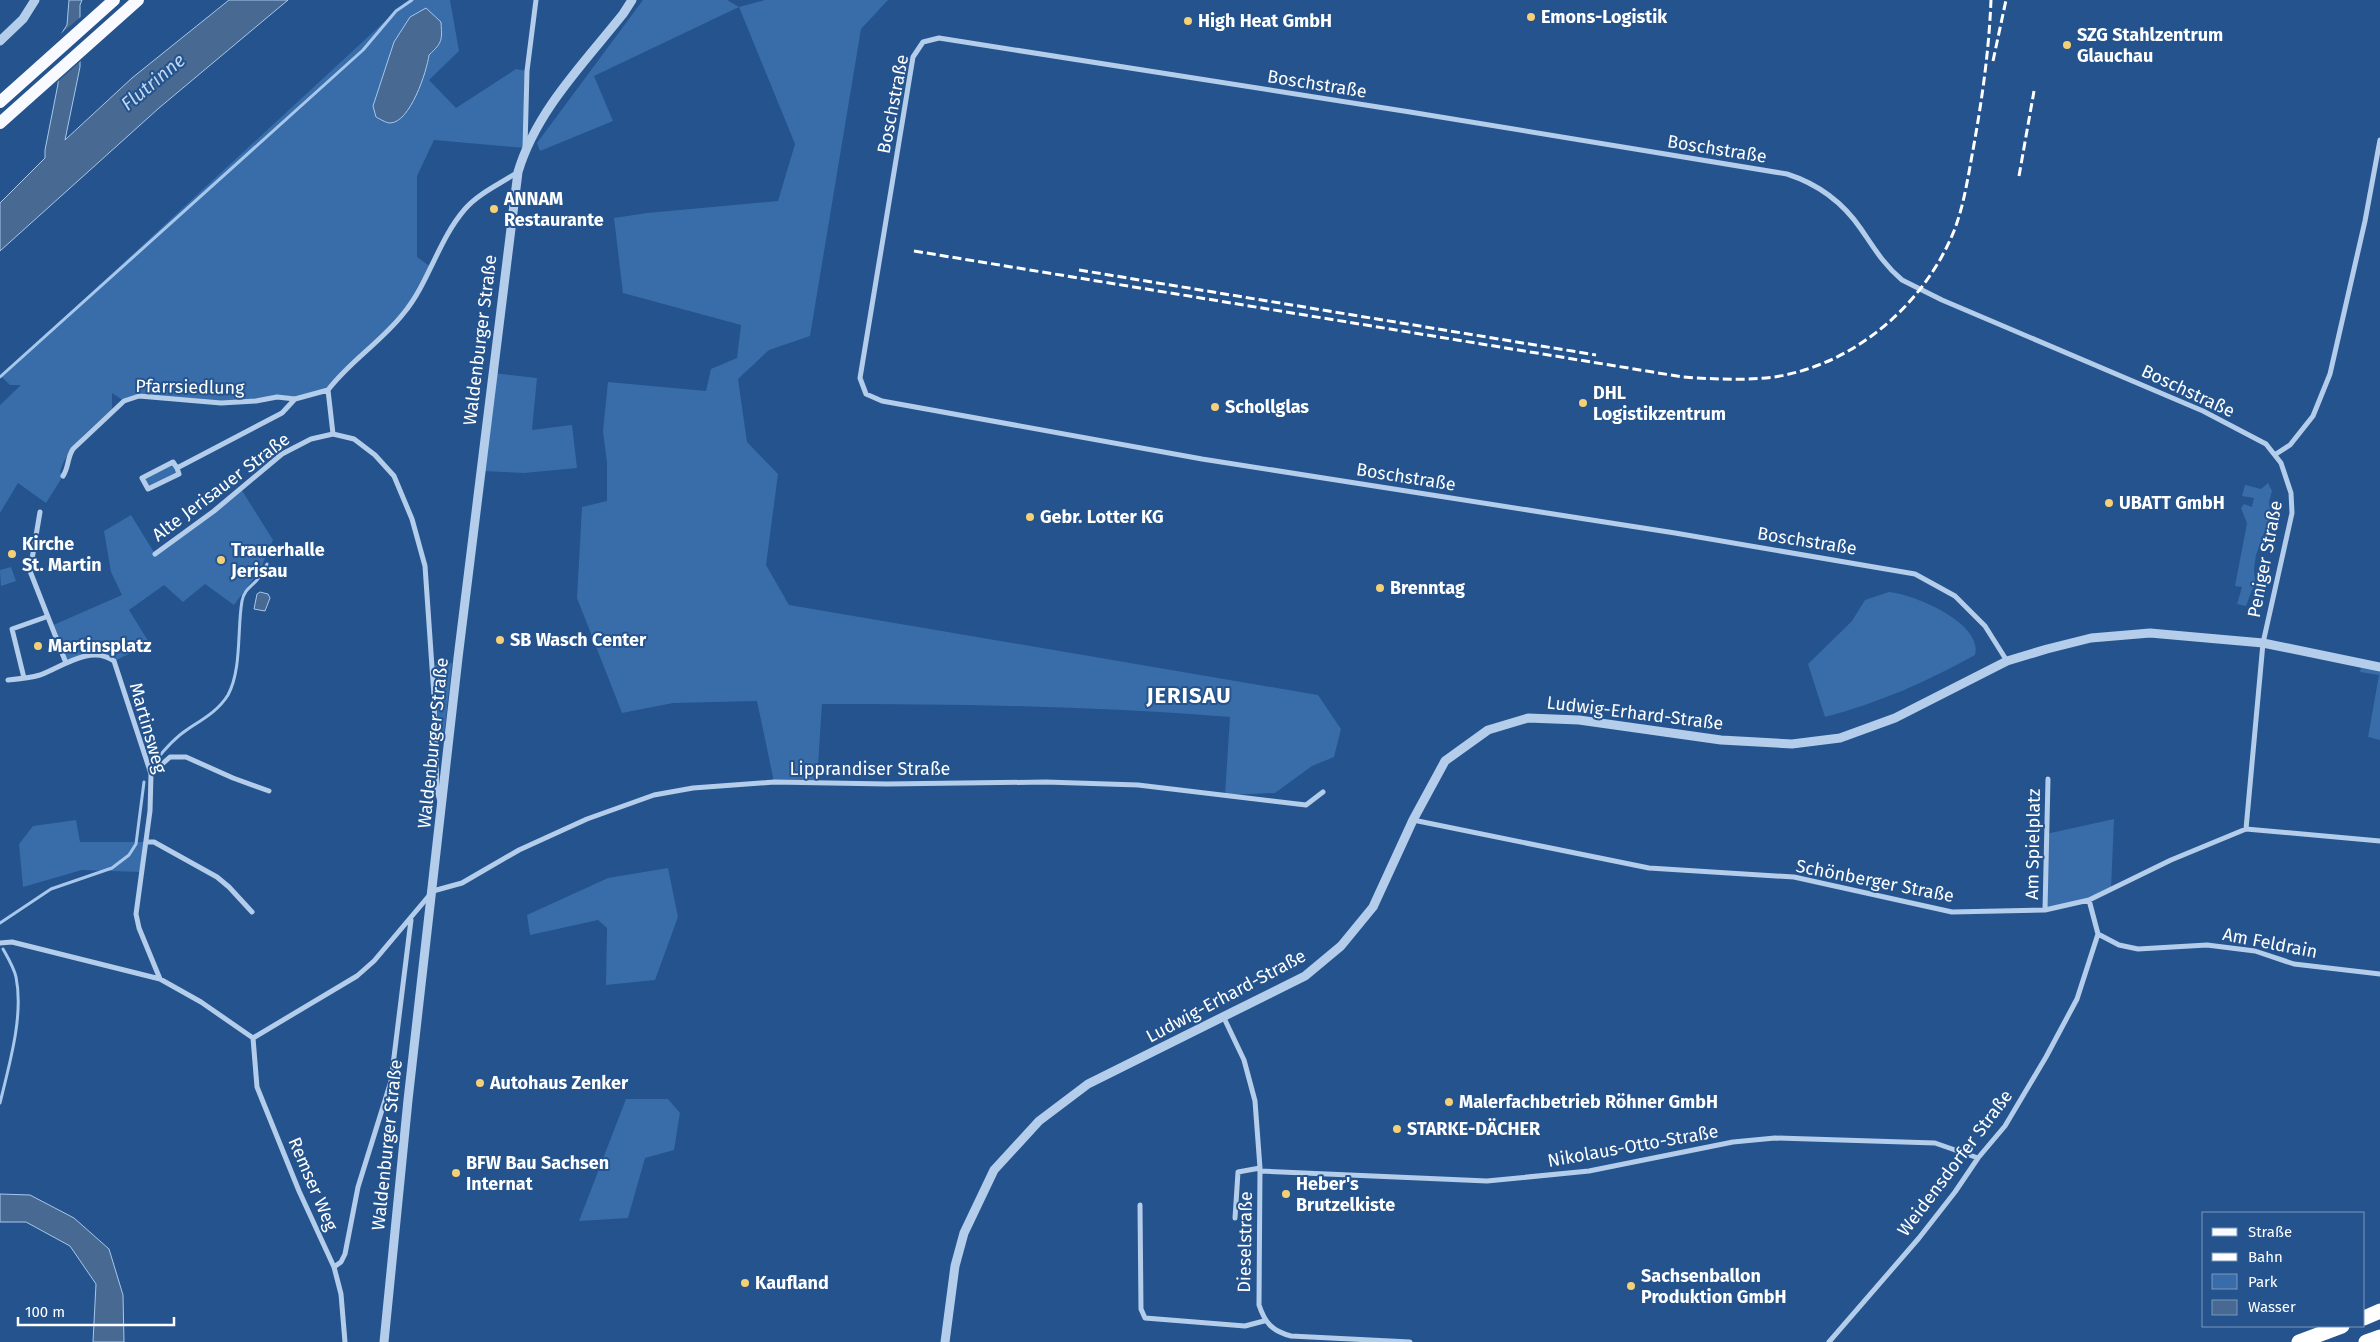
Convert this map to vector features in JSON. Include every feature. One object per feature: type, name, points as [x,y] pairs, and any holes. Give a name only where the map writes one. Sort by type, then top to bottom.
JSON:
[{"type":"highway","points":[[2365,1318],[2380,1311]]},
{"type":"highway","points":[[2299,1342],[2339,1327]]},
{"type":"highway","points":[[2366,1342],[2380,1337]]},
{"type":"main road","points":[[0,102],[114,0]]},
{"type":"main road","points":[[0,123],[138,0]]},
{"type":"street","points":[[0,42],[24,19],[35,0]]},
{"type":"street","name":"Waldenburger Straße","points":[[525,148],[527,71],[536,0]]},
{"type":"street","name":"Waldenburger Straße","points":[[384,1342],[396,1202],[518,172],[525,148],[542,117],[624,14],[632,0]]},
{"type":"street","name":"Boschstraße","points":[[2008,662],[1986,626],[1955,596],[1915,574],[1675,533],[1202,460],[882,402],[866,394],[860,378],[913,56],[923,42],[939,38],[1426,114],[1787,174],[1826,191],[1841,205],[1860,228],[1886,267],[1902,280],[2048,345],[2166,393],[2266,444],[2276,454]]},
{"type":"street","points":[[2276,454],[2290,445],[2313,416],[2330,374],[2365,221],[2380,140]]},
{"type":"street","points":[[442,807],[437,791],[434,696],[425,566],[412,519],[394,476],[375,455],[354,439],[333,434],[328,390],[341,373],[402,315],[416,296],[457,220],[466,208],[479,196],[518,172]]},
{"type":"street","name":"Pfarrsiedlung","points":[[63,476],[68,468],[68,456],[73,449],[124,401],[139,396],[221,403],[256,401],[277,397],[295,399],[328,390]]},
{"type":"street","name":"Pfarrsiedlung","points":[[177,468],[282,414],[295,399]]},
{"type":"street","name":"Alte Jerisauer Straße","points":[[155,554],[214,511],[282,454],[311,439],[333,434]]},
{"type":"street","name":"Peniger Straße","points":[[2246,829],[2263,643],[2292,513],[2288,481],[2276,454]]},
{"type":"street","name":"Pfarrsiedlung","points":[[173,462],[177,468],[179,474],[148,489],[142,478],[173,462]]},
{"type":"street","points":[[8,680],[39,675],[66,663],[30,571],[40,512]]},
{"type":"street","points":[[24,678],[12,629],[46,616]]},
{"type":"street","name":"Ludwig-Erhard-Straße","points":[[945,1342],[955,1266],[962,1241],[971,1217],[994,1170],[1038,1121],[1088,1084],[1224,1018],[1305,976],[1341,946],[1373,907],[1413,820],[1445,761],[1488,730],[1528,718],[1579,720],[1722,740],[1792,744],[1840,738],[1895,718],[2008,662],[2046,648],[2091,638],[2141,634],[2263,643],[2380,667]]},
{"type":"street","name":"Martinsweg","points":[[66,663],[92,654],[107,656],[114,661],[151,774],[150,811],[136,914],[139,928],[160,979]]},
{"type":"street","points":[[151,774],[170,757],[186,757],[233,778],[270,791]]},
{"type":"street","name":"Am Spielplatz","points":[[2045,910],[2048,779]]},
{"type":"street","name":"Lipprandiser Straße","points":[[433,891],[462,883],[519,850],[587,819],[654,795],[693,788],[774,782],[887,784],[1046,782],[1138,785],[1306,804],[1323,792]]},
{"type":"street","name":"Schönberger Straße","points":[[1413,820],[1649,868],[1794,878],[1952,912],[2045,910],[2089,900],[2171,860],[2246,829],[2380,841]]},
{"type":"street","points":[[146,842],[154,842],[217,877],[252,912]]},
{"type":"street","points":[[0,943],[21,944],[160,979],[201,1002],[254,1038],[358,976],[412,918],[433,891]]},
{"type":"street","points":[[2089,900],[2098,934]]},
{"type":"street","points":[[334,1267],[341,1262],[345,1254],[358,1187],[391,1081],[412,918]]},
{"type":"street","name":"Am Feldrain","points":[[2098,934],[2120,945],[2138,949],[2207,945],[2254,951],[2294,964],[2380,974]]},
{"type":"street","name":"Weidensdorfer Straße","points":[[1829,1342],[1925,1230],[1955,1192],[1978,1158],[2005,1126],[2064,1025],[2077,999],[2098,934]]},
{"type":"street","name":"Dieselstraße","points":[[1224,1018],[1244,1060],[1256,1101],[1260,1170],[1259,1305],[1264,1321]]},
{"type":"street","name":"Remser Weg","points":[[254,1038],[257,1087],[299,1191],[334,1267],[341,1294],[345,1342]]},
{"type":"street","name":"Nikolaus-Otto-Straße","points":[[1235,1218],[1238,1172],[1260,1170],[1487,1181],[1589,1171],[1733,1142],[1775,1138],[1935,1143],[1978,1158]]},
{"type":"street","points":[[1140,1205],[1141,1309],[1145,1318],[1245,1326],[1264,1321],[1276,1332],[1291,1336],[1410,1342]]},
{"type":"green space","points":[[413,0],[450,0],[459,51],[429,80],[456,108],[516,69],[527,71],[525,148],[434,140],[417,176],[417,257],[431,267],[402,315],[328,390],[295,399],[277,397],[221,403],[139,396],[124,401],[112,393],[112,409],[81,437],[69,453],[60,472],[63,476],[46,503],[18,483],[0,513],[0,405],[21,385],[10,385],[1,376],[396,11]]},
{"type":"green space","points":[[643,0],[727,0],[739,7],[594,76],[613,121],[540,151],[537,143]]},
{"type":"green space","points":[[765,0],[888,0],[861,29],[810,336],[769,350],[738,379],[747,442],[778,474],[766,565],[789,605],[1318,695],[1341,729],[1334,757],[1312,766],[1275,793],[1225,795],[1230,717],[1026,706],[822,704],[817,782],[774,782],[757,701],[673,703],[622,713],[577,598],[582,507],[607,501],[607,463],[603,431],[608,382],[706,391],[711,369],[737,358],[741,325],[623,293],[614,218],[647,213],[778,201],[795,144],[739,7]]},
{"type":"green space","points":[[493,373],[537,378],[532,430],[572,425],[577,468],[524,473],[481,471]]},
{"type":"green space","points":[[173,462],[179,474],[148,489],[142,478]]},
{"type":"green space","points":[[2268,483],[2272,491],[2269,502],[2271,514],[2256,555],[2255,582],[2246,606],[2237,604],[2242,587],[2235,586],[2247,523],[2241,508],[2244,504],[2252,507],[2254,498],[2242,496],[2245,485],[2261,489]]},
{"type":"green space","points":[[241,489],[273,540],[260,570],[234,605],[205,584],[183,602],[164,585],[129,610],[150,644],[114,661],[93,654],[66,663],[51,626],[122,595],[111,572],[104,531],[131,515],[155,554]]},
{"type":"green space","points":[[11,567],[16,581],[1,586],[0,570]]},
{"type":"green space","points":[[1889,592],[1929,604],[1958,622],[1969,632],[1975,643],[1975,655],[1902,691],[1825,717],[1808,664],[1852,621],[1865,600]]},
{"type":"green space","points":[[452,663],[444,736],[438,726],[435,665]]},
{"type":"green space","points":[[2361,668],[2380,672],[2380,740],[2368,737],[2379,675],[2360,672]]},
{"type":"green space","points":[[2114,819],[2111,889],[2089,900],[2045,910],[2046,834]]},
{"type":"green space","points":[[76,820],[80,842],[146,842],[141,872],[82,870],[23,887],[19,844],[33,826]]},
{"type":"green space","points":[[668,868],[678,917],[655,980],[606,985],[607,928],[598,920],[530,935],[527,915],[608,878]]},
{"type":"green space","points":[[626,1099],[668,1099],[680,1113],[674,1150],[645,1158],[628,1218],[579,1221]]},
{"type":"water","name":"Flutrinne","points":[[69,0],[82,0],[80,5],[80,67],[65,140],[132,78],[229,0],[288,0],[159,108],[0,251],[0,203],[45,158],[58,84],[60,36],[67,25]]},
{"type":"water","points":[[426,8],[441,22],[441,40],[429,55],[421,84],[411,106],[397,121],[390,123],[376,117],[373,106],[394,42],[410,17]]},
{"type":"water","points":[[260,592],[268,594],[270,598],[265,611],[254,609],[257,594]]},
{"type":"water","points":[[0,1194],[30,1195],[74,1218],[109,1249],[123,1295],[124,1342],[93,1342],[96,1284],[70,1246],[26,1222],[0,1222]]},
{"type":"pier","points":[[83,15],[82,60],[55,84],[58,36]]},
{"type":"waterway","points":[[0,377],[363,50],[396,11],[412,0]]},
{"type":"waterway","points":[[153,764],[173,741],[215,710],[228,695],[237,661],[243,597],[267,564]]},
{"type":"waterway","points":[[0,923],[51,889],[112,868],[129,855],[136,844],[144,782]]},
{"type":"waterway","points":[[0,1103],[11,1057],[18,1008],[16,977],[3,949]]},
{"type":"railway","points":[[914,251],[1683,377],[1717,379],[1774,377],[1832,360],[1858,345],[1883,327],[1905,307],[1941,258],[1954,231],[1967,181],[1985,75],[1991,0]]},
{"type":"railway","points":[[1993,61],[2006,0]]},
{"type":"railway","points":[[2019,176],[2034,91]]},
{"type":"railway","points":[[1079,270],[1596,355]]},
{"type":"place","name":"Emons-Logistik","points":[[1531,17]]},
{"type":"place","name":"High Heat GmbH","points":[[1188,21]]},
{"type":"place","name":"SZG Stahlzentrum Glauchau","points":[[2067,45]]},
{"type":"place","name":"ANNAM Restaurante","points":[[494,209]]},
{"type":"place","name":"DHL Logistikzentrum","points":[[1583,403]]},
{"type":"place","name":"Schollglas","points":[[1215,407]]},
{"type":"place","name":"UBATT GmbH","points":[[2109,503]]},
{"type":"place","name":"Gebr. Lotter KG","points":[[1030,517]]},
{"type":"place","name":"Kirche St. Martin","points":[[12,554]]},
{"type":"place","name":"Trauerhalle Jerisau","points":[[221,560]]},
{"type":"place","name":"Brenntag","points":[[1380,588]]},
{"type":"place","name":"SB Wasch Center","points":[[500,640]]},
{"type":"place","name":"Martinsplatz","points":[[38,646]]},
{"type":"place","name":"Autohaus Zenker","points":[[480,1083]]},
{"type":"place","name":"Malerfachbetrieb Röhner GmbH","points":[[1449,1102]]},
{"type":"place","name":"STARKE-DÄCHER","points":[[1397,1129]]},
{"type":"place","name":"BFW Bau Sachsen Internat","points":[[456,1173]]},
{"type":"place","name":"Heber's Brutzelkiste","points":[[1286,1194]]},
{"type":"place","name":"Kaufland","points":[[745,1283]]},
{"type":"place","name":"Sachsenballon Produktion GmbH","points":[[1631,1286]]},
{"type":"district","name":"JERISAU","points":[[1189,695]]}]
